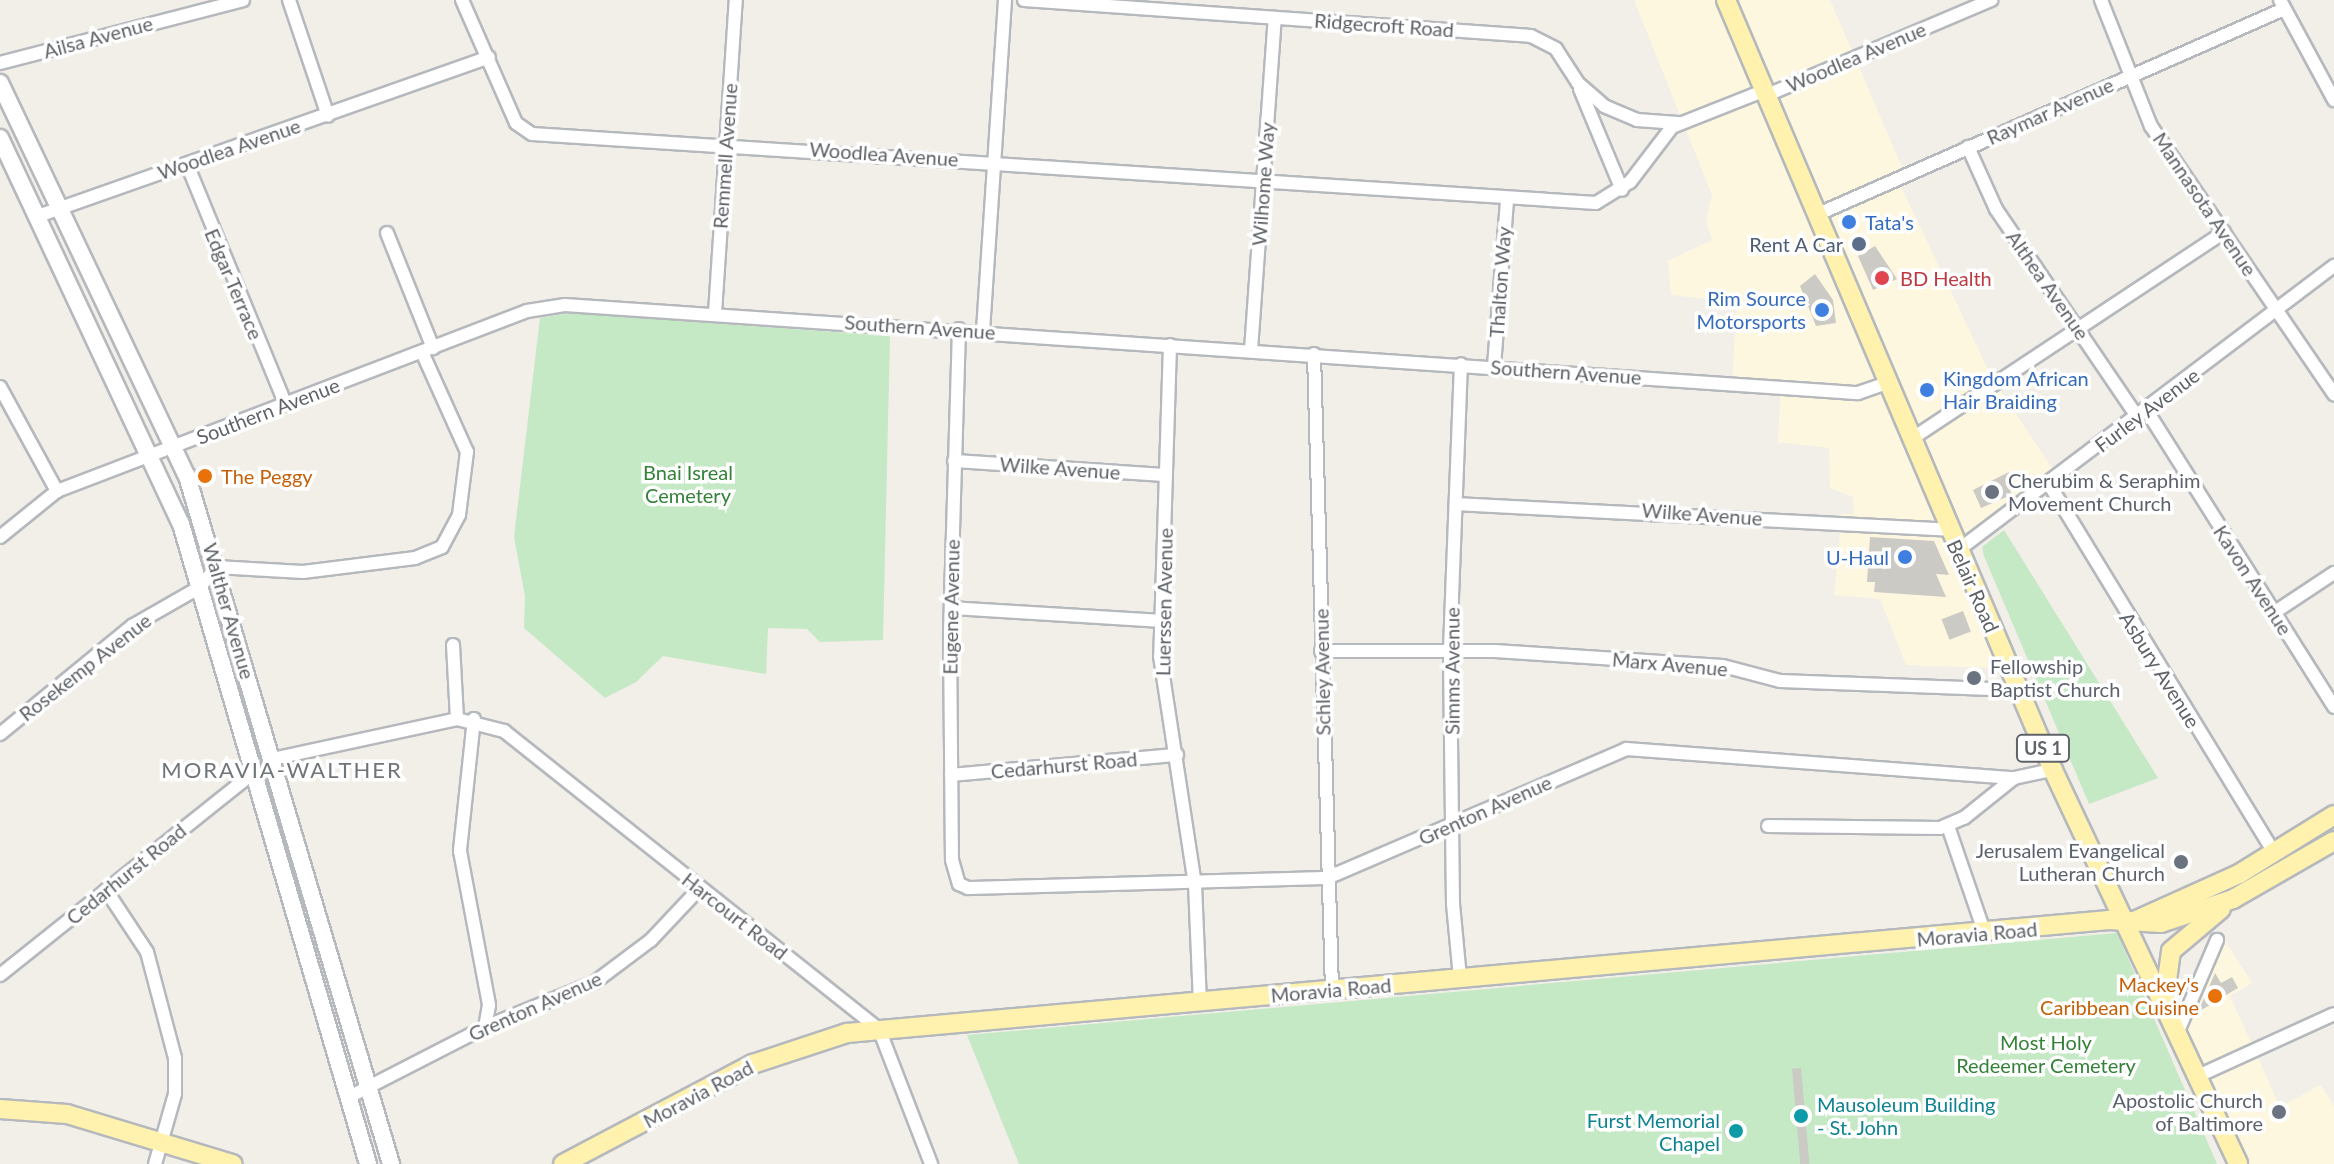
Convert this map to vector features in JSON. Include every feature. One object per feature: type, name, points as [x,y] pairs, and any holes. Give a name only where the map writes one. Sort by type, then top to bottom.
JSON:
[{"type":"main road","name":"Belair Road","points":[[1726,0],[1913,438],[1948,530],[2053,770],[2179,1029],[2238,1164]]},
{"type":"main road","name":"Walther Avenue","points":[[0,83],[174,448],[216,567],[391,1164]]},
{"type":"main road","name":"Walther Avenue","points":[[0,138],[153,456],[200,587],[368,1164]]},
{"type":"main road","points":[[253,773],[272,759]]},
{"type":"main road","name":"Moravia Road","points":[[2128,924],[2275,854],[2334,815]]},
{"type":"main road","name":"Moravia Road","points":[[563,1164],[784,1050],[879,1029],[1985,934],[2109,920],[2128,924],[2161,923],[2233,899],[2334,841]]},
{"type":"main road","points":[[2165,1002],[2167,962],[2180,939],[2233,899]]},
{"type":"main road","points":[[0,1109],[67,1114],[233,1164]]},
{"type":"street","name":"Ailsa Avenue","points":[[0,63],[243,0]]},
{"type":"street","points":[[289,0],[328,116]]},
{"type":"street","points":[[462,0],[489,57]]},
{"type":"street","name":"Remmell Avenue","points":[[715,313],[736,0]]},
{"type":"street","points":[[983,331],[1005,0]]},
{"type":"street","name":"Ridgecroft Road","points":[[1024,0],[1540,38],[1556,49],[1578,83],[1622,190]]},
{"type":"street","points":[[1221,14],[1222,0]]},
{"type":"street","name":"Woodlea Avenue","points":[[38,216],[57,206],[328,116],[489,57],[516,123],[527,134],[994,161],[1596,203],[1622,190],[1654,143],[1678,123],[1764,93],[1991,0]]},
{"type":"street","name":"Mannasota Avenue","points":[[2101,0],[2151,126],[2334,394]]},
{"type":"street","points":[[2282,5],[2334,100]]},
{"type":"street","name":"Raymar Avenue","points":[[1816,215],[2132,76],[2282,5]]},
{"type":"street","name":"Wilhome Way","points":[[1251,350],[1275,18]]},
{"type":"street","name":"Ridgecroft Road","points":[[1578,83],[1623,116],[1678,123]]},
{"type":"street","name":"Althea Avenue","points":[[1968,147],[1996,209],[2142,414]]},
{"type":"street","name":"Edgar Terrace","points":[[187,164],[285,403]]},
{"type":"street","name":"Thalton Way","points":[[1494,366],[1507,199]]},
{"type":"street","points":[[1913,438],[2224,232]]},
{"type":"street","points":[[216,567],[303,572],[415,558],[442,547],[459,515],[467,452],[387,233]]},
{"type":"street","name":"Furley Avenue","points":[[1957,551],[2334,266]]},
{"type":"street","name":"Southern Avenue","points":[[0,537],[57,491],[285,403],[552,306],[959,329],[1858,393],[1887,383]]},
{"type":"street","name":"Eugene Avenue","points":[[959,329],[951,608],[952,860],[959,884]]},
{"type":"street","name":"Luerssen Avenue","points":[[1170,345],[1161,621],[1162,681],[1177,755],[1195,884],[1200,1001]]},
{"type":"street","name":"Schley Avenue","points":[[1314,354],[1332,991]]},
{"type":"street","name":"Simms Avenue","points":[[1460,978],[1450,649],[1461,364]]},
{"type":"street","points":[[0,387],[57,491]]},
{"type":"street","name":"Kavon Avenue","points":[[2142,414],[2275,612],[2334,707]]},
{"type":"street","name":"Wilke Avenue","points":[[954,461],[1166,475]]},
{"type":"street","name":"Asbury Avenue","points":[[2049,484],[2275,854]]},
{"type":"street","name":"Wilke Avenue","points":[[1456,504],[1948,530]]},
{"type":"street","name":"Rosekemp Avenue","points":[[0,734],[132,626],[200,587],[216,567]]},
{"type":"street","points":[[2275,612],[2334,573]]},
{"type":"street","points":[[951,608],[1161,621]]},
{"type":"street","points":[[453,645],[457,719]]},
{"type":"street","name":"Marx Avenue","points":[[1321,651],[1450,649],[1712,665],[1780,681],[2018,690]]},
{"type":"street","points":[[272,759],[457,719],[474,719],[460,851],[489,1005],[485,1027]]},
{"type":"street","name":"Harcourt Road","points":[[474,719],[520,742],[879,1029]]},
{"type":"street","name":"Grenton Avenue","points":[[959,884],[977,891],[1087,882],[1195,884],[1327,878],[1626,749],[2014,778]]},
{"type":"street","name":"Cedarhurst Road","points":[[951,775],[1177,755]]},
{"type":"street","points":[[1768,826],[1948,826],[2014,778],[2053,770]]},
{"type":"street","name":"Cedarhurst Road","points":[[0,975],[253,773]]},
{"type":"street","points":[[1948,826],[1985,934]]},
{"type":"street","name":"Grenton Avenue","points":[[349,1097],[370,1090],[485,1027],[613,970],[700,888]]},
{"type":"street","points":[[106,890],[140,935],[171,1041],[175,1094],[155,1164]]},
{"type":"street","points":[[2179,1029],[2217,940]]},
{"type":"street","points":[[2198,1076],[2334,1014]]},
{"type":"street","points":[[879,1029],[931,1164]]},
{"type":"shaded area","points":[[1634,0],[1830,0],[1905,174],[1897,178],[1992,378],[2058,477],[1957,551],[2005,660],[1991,668],[1906,665],[1880,599],[1834,595],[1842,514],[1854,514],[1853,497],[1830,488],[1829,448],[1778,442],[1781,387],[1732,382],[1737,302],[1671,295],[1668,261],[1712,240],[1706,222],[1712,195]]},
{"type":"shaded area","points":[[2220,933],[2252,983],[2230,996],[2280,1107],[2320,1085],[2334,1106],[2334,1164],[2238,1164],[2180,1026]]},
{"type":"green space","name":"Bnai Isreal Cemetery","points":[[569,313],[890,336],[883,640],[820,642],[807,629],[768,628],[766,674],[663,656],[636,682],[605,698],[524,628],[525,596],[514,537],[540,318]]},
{"type":"green space","points":[[2004,530],[2158,778],[2089,804],[1984,556],[1982,547]]},
{"type":"green space","name":"Most Holy Redeemer Cemetery","points":[[2117,933],[2217,1164],[1019,1164],[967,1035]]},
{"type":"building","points":[[1875,246],[1897,279],[1873,290],[1858,256]]},
{"type":"building","name":"Rim Source Motorsports","points":[[1815,274],[1833,300],[1836,323],[1816,326],[1800,286]]},
{"type":"building","name":"Cherubim & Seraphim Movement Church","points":[[2009,472],[2011,495],[1981,508],[1973,490]]},
{"type":"building","name":"U-Haul","points":[[1870,537],[1934,541],[1949,575],[1936,574],[1946,597],[1874,592],[1875,582],[1867,582]]},
{"type":"building","points":[[1963,611],[1971,632],[1949,640],[1942,619]]},
{"type":"building","name":"Mackey's Caribbean Cuisine","points":[[2215,973],[2221,983],[2232,977],[2238,988],[2198,1012]]},
{"type":"building","name":"Mausoleum Building - St. John","points":[[1801,1068],[1809,1164],[1800,1164],[1792,1069]]},
{"type":"building","name":"Furst Memorial Chapel","points":[[1731,1120],[1739,1120],[1746,1131],[1739,1142],[1731,1142],[1724,1135],[1724,1127]]},
{"type":"place","name":"Tata's","points":[[1849,222]]},
{"type":"place","name":"Rent A Car","points":[[1859,244]]},
{"type":"place","name":"BD Health","points":[[1882,278]]},
{"type":"place","name":"Rim Source Motorsports","points":[[1822,310]]},
{"type":"place","name":"Kingdom African Hair Braiding","points":[[1927,390]]},
{"type":"place","name":"The Peggy","points":[[205,476]]},
{"type":"place","name":"Cherubim & Seraphim Movement Church","points":[[1992,492]]},
{"type":"place","name":"U-Haul","points":[[1905,557]]},
{"type":"place","name":"Fellowship Baptist Church","points":[[1974,678]]},
{"type":"place","name":"Jerusalem Evangelical Lutheran Church","points":[[2181,862]]},
{"type":"place","name":"Mackey's Caribbean Cuisine","points":[[2215,996]]},
{"type":"place","name":"Apostolic Church of Baltimore","points":[[2279,1112]]},
{"type":"place","name":"Mausoleum Building - St. John","points":[[1801,1116]]},
{"type":"place","name":"Furst Memorial Chapel","points":[[1736,1131]]},
{"type":"district","name":"MORAVIA-WALTHER","points":[[282,770]]}]
